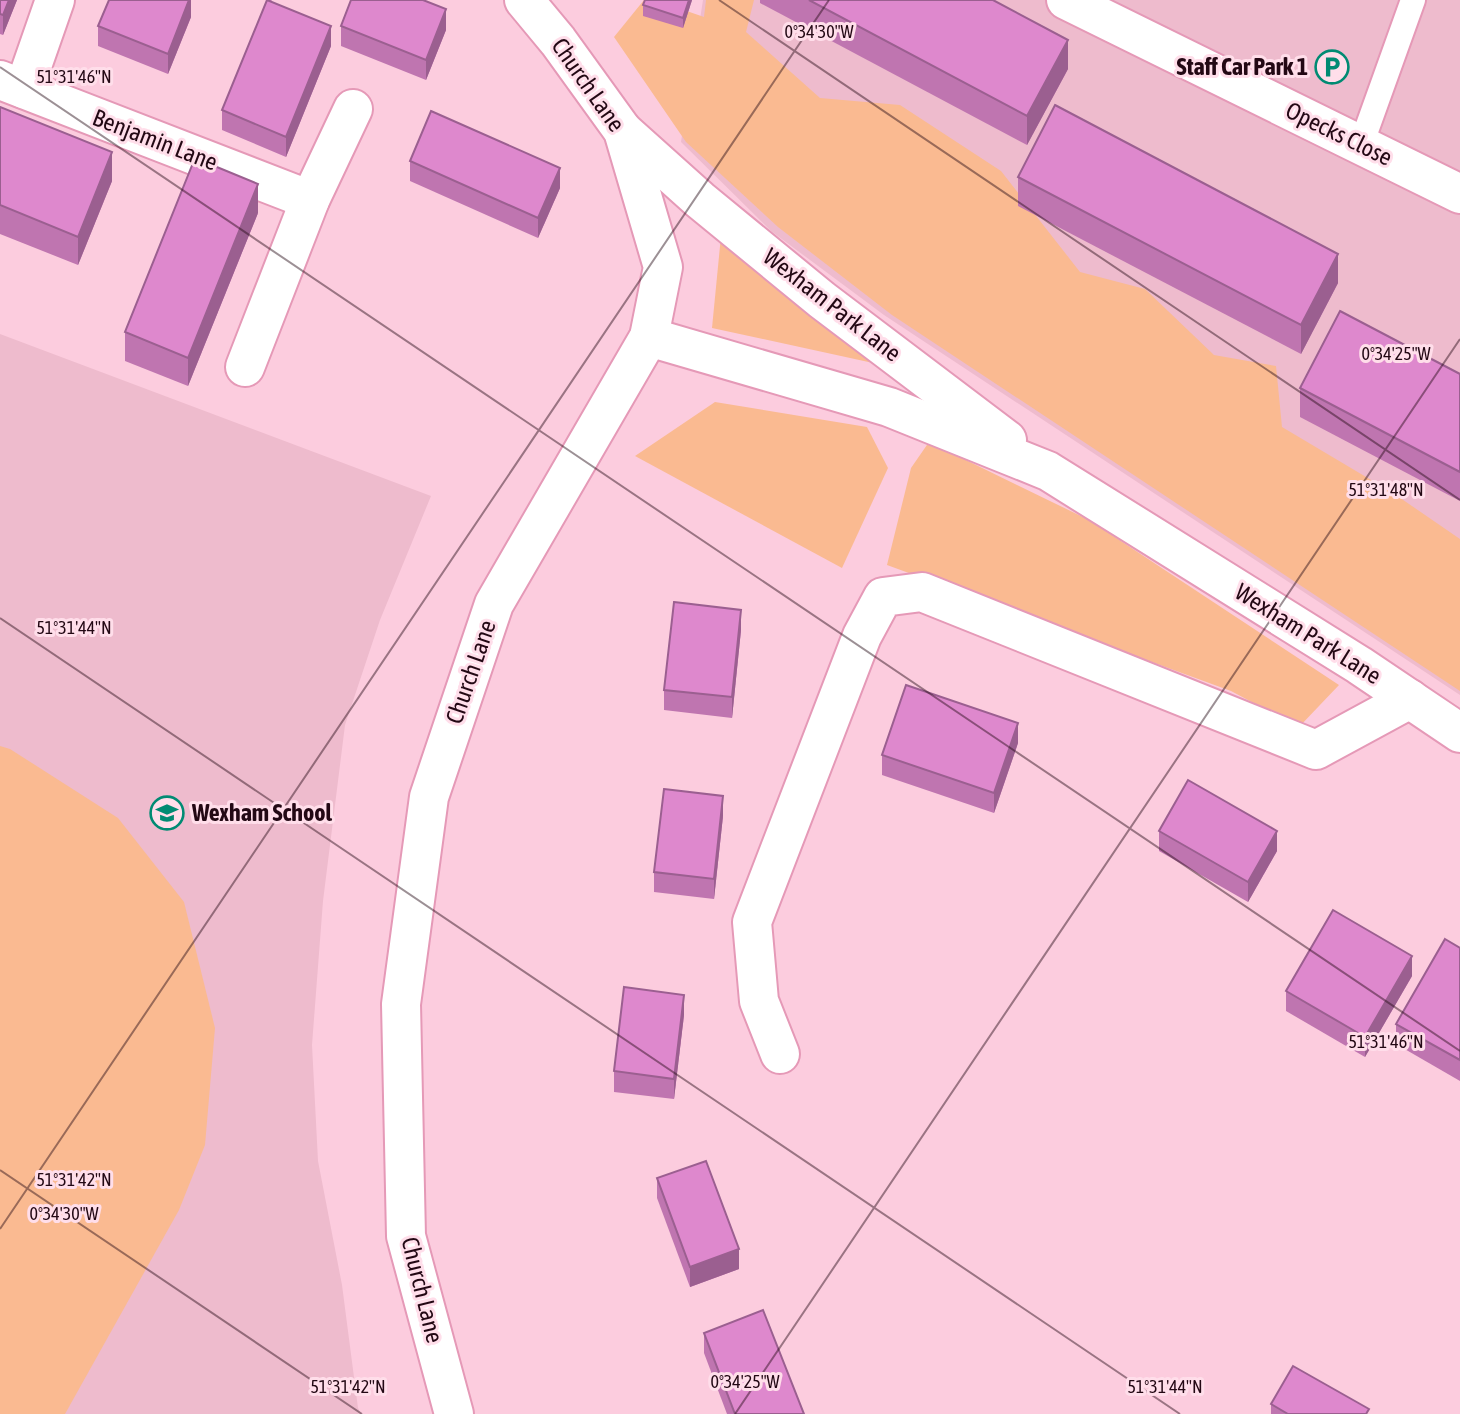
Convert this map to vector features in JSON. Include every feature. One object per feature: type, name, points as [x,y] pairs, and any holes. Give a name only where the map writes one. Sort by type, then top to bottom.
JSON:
[{"type":"street","points":[[12,85],[55,0]]},
{"type":"street","name":"Church Lane","points":[[454,1414],[406,1236],[401,1004],[429,797],[494,604],[649,337],[663,267],[623,131],[558,41],[524,0]]},
{"type":"street","name":"Opecks Close","points":[[1066,0],[1460,194]]},
{"type":"street","name":"Benjamin Lane","points":[[12,85],[310,200]]},
{"type":"street","points":[[245,367],[310,200],[353,109]]},
{"type":"street","name":"Wexham Park Lane","points":[[623,131],[700,200],[812,292],[1048,471],[1359,665],[1460,733]]},
{"type":"street","name":"Wexham Park Lane","points":[[649,337],[889,407],[1048,471]]},
{"type":"street","points":[[780,1054],[759,1001],[752,922],[862,636],[883,597],[922,592],[1316,751],[1410,699]]},
{"type":"lane","points":[[1362,145],[1413,0]]},
{"type":"shaded area","points":[[644,0],[655,0],[704,17],[706,0],[754,0],[746,32],[820,98],[900,105],[1001,171],[1080,272],[1145,289],[1214,355],[1276,366],[1282,427],[1393,493],[1460,539],[1460,691],[892,315],[778,227],[686,142],[614,37]]},
{"type":"shaded area","points":[[703,0],[1460,0],[1460,695],[884,315],[771,231],[681,142]]},
{"type":"shaded area","points":[[721,236],[873,363],[712,328]]},
{"type":"shaded area","name":"Wexham School","points":[[0,334],[431,496],[380,620],[345,725],[323,901],[312,1045],[318,1161],[342,1285],[361,1414],[0,1414]]},
{"type":"shaded area","points":[[715,402],[867,427],[888,468],[842,568],[635,456]]},
{"type":"shaded area","points":[[929,442],[1089,520],[1339,685],[1299,727],[1231,691],[887,565],[911,468]]},
{"type":"shaded area","points":[[0,746],[10,749],[118,818],[184,902],[215,1028],[205,1145],[179,1210],[65,1414],[0,1414]]},
{"type":"building","points":[[0,0],[9,0],[3,15],[0,14]]},
{"type":"building","points":[[109,0],[189,0],[168,54],[98,26]]},
{"type":"building","points":[[267,0],[331,26],[286,137],[222,110]]},
{"type":"building","points":[[351,0],[423,0],[446,9],[426,60],[341,26]]},
{"type":"building","points":[[645,0],[689,0],[683,18],[643,5]]},
{"type":"building","points":[[809,0],[993,0],[1068,40],[1027,116]]},
{"type":"building","points":[[1055,105],[1338,254],[1301,325],[1018,177]]},
{"type":"building","points":[[0,107],[112,152],[78,237],[0,205]]},
{"type":"building","points":[[431,111],[560,168],[538,218],[410,161]]},
{"type":"building","points":[[195,158],[258,184],[188,358],[125,332]]},
{"type":"building","points":[[1340,311],[1460,374],[1460,472],[1300,388]]},
{"type":"building","points":[[674,602],[741,610],[732,697],[664,690]]},
{"type":"building","points":[[906,685],[1018,723],[994,793],[882,755]]},
{"type":"building","points":[[1188,780],[1277,831],[1248,882],[1159,831]]},
{"type":"building","points":[[664,789],[723,796],[714,879],[654,872]]},
{"type":"building","points":[[1333,910],[1412,956],[1365,1037],[1286,991]]},
{"type":"building","points":[[1445,939],[1460,948],[1460,1060],[1396,1024]]},
{"type":"building","points":[[624,987],[684,995],[674,1079],[614,1071]]},
{"type":"building","points":[[706,1161],[739,1249],[690,1267],[657,1178]]},
{"type":"building","points":[[763,1310],[804,1414],[735,1414],[704,1333]]},
{"type":"building","points":[[1293,1366],[1369,1409],[1366,1414],[1288,1414],[1271,1404]]},
{"type":"place","name":"Staff Car Park 1","points":[[1332,67]]},
{"type":"place","name":"Wexham School","points":[[167,813]]}]
